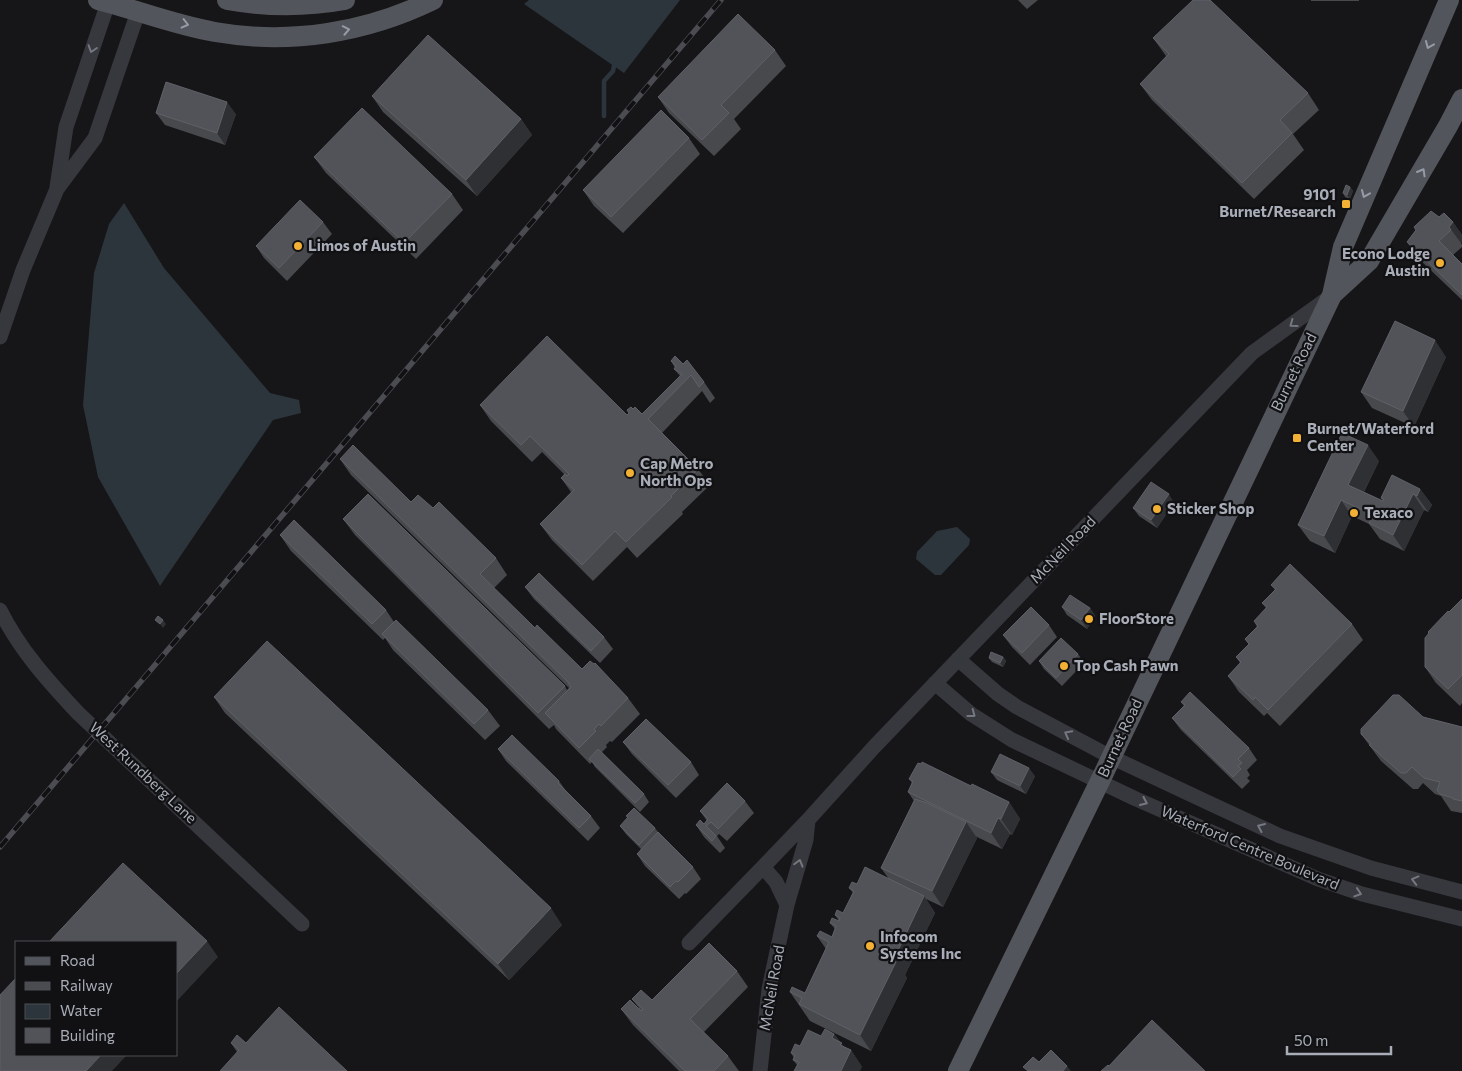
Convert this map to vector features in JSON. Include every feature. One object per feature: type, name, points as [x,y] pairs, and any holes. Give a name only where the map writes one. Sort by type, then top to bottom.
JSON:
[{"type":"main road","points":[[227,0],[253,4],[301,5],[324,4],[345,0]]},
{"type":"main road","points":[[105,1],[139,6],[215,32],[277,37],[328,34],[359,28],[388,20],[433,0]]},
{"type":"main road","name":"Burnet Road","points":[[958,1071],[1112,757],[1332,295],[1343,247],[1448,0]]},
{"type":"main road","name":"Burnet Road","points":[[1332,295],[1369,262],[1462,99]]},
{"type":"street","points":[[57,189],[66,127],[105,1]]},
{"type":"street","points":[[0,338],[23,270],[57,189],[95,138],[139,6]]},
{"type":"street","name":"McNeil Road","points":[[690,943],[808,820],[874,747],[1252,353],[1332,295]]},
{"type":"street","name":"West Rundberg Lane","points":[[0,610],[8,627],[26,654],[46,679],[78,713],[302,924]]},
{"type":"street","name":"Waterford Centre Boulevard","points":[[958,659],[998,694],[1017,707],[1112,757],[1208,804],[1280,836],[1371,868],[1462,892]]},
{"type":"street","name":"Waterford Centre Boulevard","points":[[935,683],[971,714],[996,732],[1262,856],[1318,879],[1362,894],[1462,919]]},
{"type":"street","name":"McNeil Road","points":[[760,1071],[769,990],[787,906],[806,840],[808,820]]},
{"type":"street","points":[[762,867],[776,882],[787,906]]},
{"type":"water","points":[[529,0],[680,0],[624,73],[524,4]]},
{"type":"water","points":[[124,203],[164,268],[270,393],[299,400],[301,413],[273,420],[160,586],[98,477],[83,405],[94,273],[109,224]]},
{"type":"water","points":[[957,527],[970,539],[969,545],[941,575],[935,575],[916,559],[917,552],[937,531]]},
{"type":"building","points":[[1193,0],[1210,0],[1308,93],[1280,120],[1292,133],[1242,183],[1140,84],[1169,54],[1153,38]]},
{"type":"building","points":[[738,14],[775,50],[721,105],[729,113],[702,140],[658,97]]},
{"type":"building","points":[[428,35],[521,119],[466,180],[372,96]]},
{"type":"building","points":[[166,82],[227,102],[217,133],[156,113]]},
{"type":"building","points":[[362,108],[452,194],[404,243],[314,157]]},
{"type":"building","points":[[661,110],[689,138],[611,217],[583,190]]},
{"type":"building","points":[[1346,185],[1350,187],[1347,195],[1343,193]]},
{"type":"building","points":[[300,200],[323,222],[279,268],[256,246]]},
{"type":"building","points":[[1431,211],[1439,217],[1444,213],[1453,222],[1449,227],[1451,230],[1439,241],[1462,264],[1462,295],[1407,242],[1416,230],[1414,227]]},
{"type":"building","points":[[1395,321],[1435,340],[1403,411],[1361,392]]},
{"type":"building","name":"Cap Metro North Ops","points":[[547,336],[627,415],[629,413],[627,410],[631,407],[633,409],[635,407],[642,414],[682,374],[674,369],[676,366],[671,361],[675,356],[683,364],[687,360],[704,382],[699,387],[691,375],[648,419],[698,469],[626,542],[615,531],[582,565],[540,524],[574,490],[561,478],[565,474],[567,476],[569,474],[530,436],[521,445],[480,405]]},
{"type":"building","points":[[1342,433],[1368,445],[1348,485],[1383,501],[1384,499],[1381,498],[1392,475],[1420,489],[1417,496],[1413,494],[1393,535],[1369,523],[1373,515],[1341,500],[1324,536],[1298,525]]},
{"type":"building","points":[[353,445],[411,502],[418,495],[433,508],[439,502],[496,558],[480,574],[535,628],[537,625],[582,669],[590,661],[595,663],[628,698],[601,726],[599,724],[594,729],[596,731],[579,748],[545,713],[571,687],[568,682],[340,459]]},
{"type":"building","points":[[1151,482],[1169,494],[1151,520],[1133,508]]},
{"type":"building","points":[[368,494],[565,686],[538,713],[343,519]]},
{"type":"building","points":[[294,520],[386,610],[372,624],[280,535]]},
{"type":"building","points":[[1290,564],[1352,624],[1268,710],[1255,697],[1253,700],[1228,676],[1241,662],[1236,657],[1249,644],[1245,639],[1258,626],[1254,621],[1267,607],[1262,603],[1276,589],[1271,585]]},
{"type":"building","points":[[539,573],[604,637],[591,651],[525,587]]},
{"type":"building","points":[[1070,595],[1090,608],[1081,620],[1062,607]]},
{"type":"building","points":[[1462,599],[1462,675],[1448,689],[1425,667],[1425,638],[1428,632]]},
{"type":"building","points":[[1031,607],[1049,625],[1022,653],[1003,635]]},
{"type":"building","points":[[158,616],[163,620],[160,624],[155,620]]},
{"type":"building","points":[[396,620],[488,710],[474,724],[382,634]]},
{"type":"building","points":[[1061,638],[1078,654],[1056,678],[1039,661]]},
{"type":"building","points":[[267,641],[551,908],[498,964],[214,697]]},
{"type":"building","points":[[991,652],[1003,657],[1000,663],[989,658]]},
{"type":"building","points":[[1190,692],[1249,748],[1238,759],[1242,763],[1238,766],[1241,769],[1233,777],[1172,718],[1185,705],[1181,702]]},
{"type":"building","points":[[1393,695],[1399,695],[1423,717],[1462,727],[1462,801],[1440,794],[1437,790],[1440,782],[1424,778],[1412,767],[1406,773],[1401,773],[1369,745],[1371,744],[1361,734],[1361,729]]},
{"type":"building","points":[[646,719],[691,762],[668,785],[623,742]]},
{"type":"building","points":[[512,735],[559,781],[558,783],[591,816],[579,828],[498,749]]},
{"type":"building","points":[[598,749],[644,794],[635,803],[589,759]]},
{"type":"building","points":[[1000,754],[1029,768],[1020,786],[991,772]]},
{"type":"building","points":[[922,762],[1009,802],[1001,819],[998,818],[991,833],[908,792],[913,781],[909,779],[918,763],[921,764]]},
{"type":"building","points":[[727,783],[745,801],[718,829],[711,822],[706,826],[716,836],[712,841],[696,825],[700,820],[704,824],[708,819],[700,811]]},
{"type":"building","points":[[915,799],[966,822],[932,891],[881,868]]},
{"type":"building","points":[[634,808],[655,828],[639,845],[620,826]]},
{"type":"building","points":[[658,832],[693,867],[670,887],[637,854]]},
{"type":"building","points":[[123,863],[207,941],[178,972],[178,941],[50,941]]},
{"type":"building","points":[[865,867],[924,896],[893,961],[896,962],[860,1035],[799,1004],[802,998],[790,992],[792,987],[805,993],[829,942],[817,936],[820,931],[832,937],[836,926],[830,923],[832,918],[839,921],[840,918],[835,915],[837,910],[843,913],[854,891],[849,888],[852,882],[857,884]]},
{"type":"building","points":[[709,943],[737,971],[690,1019],[728,1056],[714,1071],[685,1071],[621,1009],[630,1000],[641,1011],[643,1009],[632,999],[641,990],[652,1000]]},
{"type":"building","points":[[15,979],[15,1056],[100,1056],[86,1071],[0,1071],[0,995]]},
{"type":"building","points":[[279,1007],[347,1071],[220,1071],[239,1050],[231,1043],[237,1035],[246,1043]]},
{"type":"building","points":[[1152,1020],[1205,1071],[1101,1071],[1109,1066]]},
{"type":"building","points":[[825,1029],[834,1034],[832,1038],[842,1043],[840,1045],[851,1050],[841,1071],[794,1071],[799,1062],[793,1060],[795,1055],[791,1053],[795,1044],[800,1046],[808,1030],[821,1036]]},
{"type":"building","points":[[1051,1050],[1067,1066],[1063,1071],[1028,1071],[1023,1067],[1033,1057],[1039,1062]]},
{"type":"waterway","points":[[604,116],[604,81],[613,71],[615,61]]},
{"type":"railway","points":[[0,847],[721,0]]},
{"type":"place","name":"9101 Burnet/Research","points":[[1346,204]]},
{"type":"place","name":"Limos of Austin","points":[[298,246]]},
{"type":"place","name":"Econo Lodge Austin","points":[[1440,263]]},
{"type":"place","name":"Burnet/Waterford Center","points":[[1297,438]]},
{"type":"place","name":"Cap Metro North Ops","points":[[630,473]]},
{"type":"place","name":"Sticker Shop","points":[[1157,509]]},
{"type":"place","name":"Texaco","points":[[1354,513]]},
{"type":"place","name":"FloorStore","points":[[1089,619]]},
{"type":"place","name":"Top Cash Pawn","points":[[1064,666]]},
{"type":"place","name":"Infocom Systems Inc","points":[[870,946]]}]
